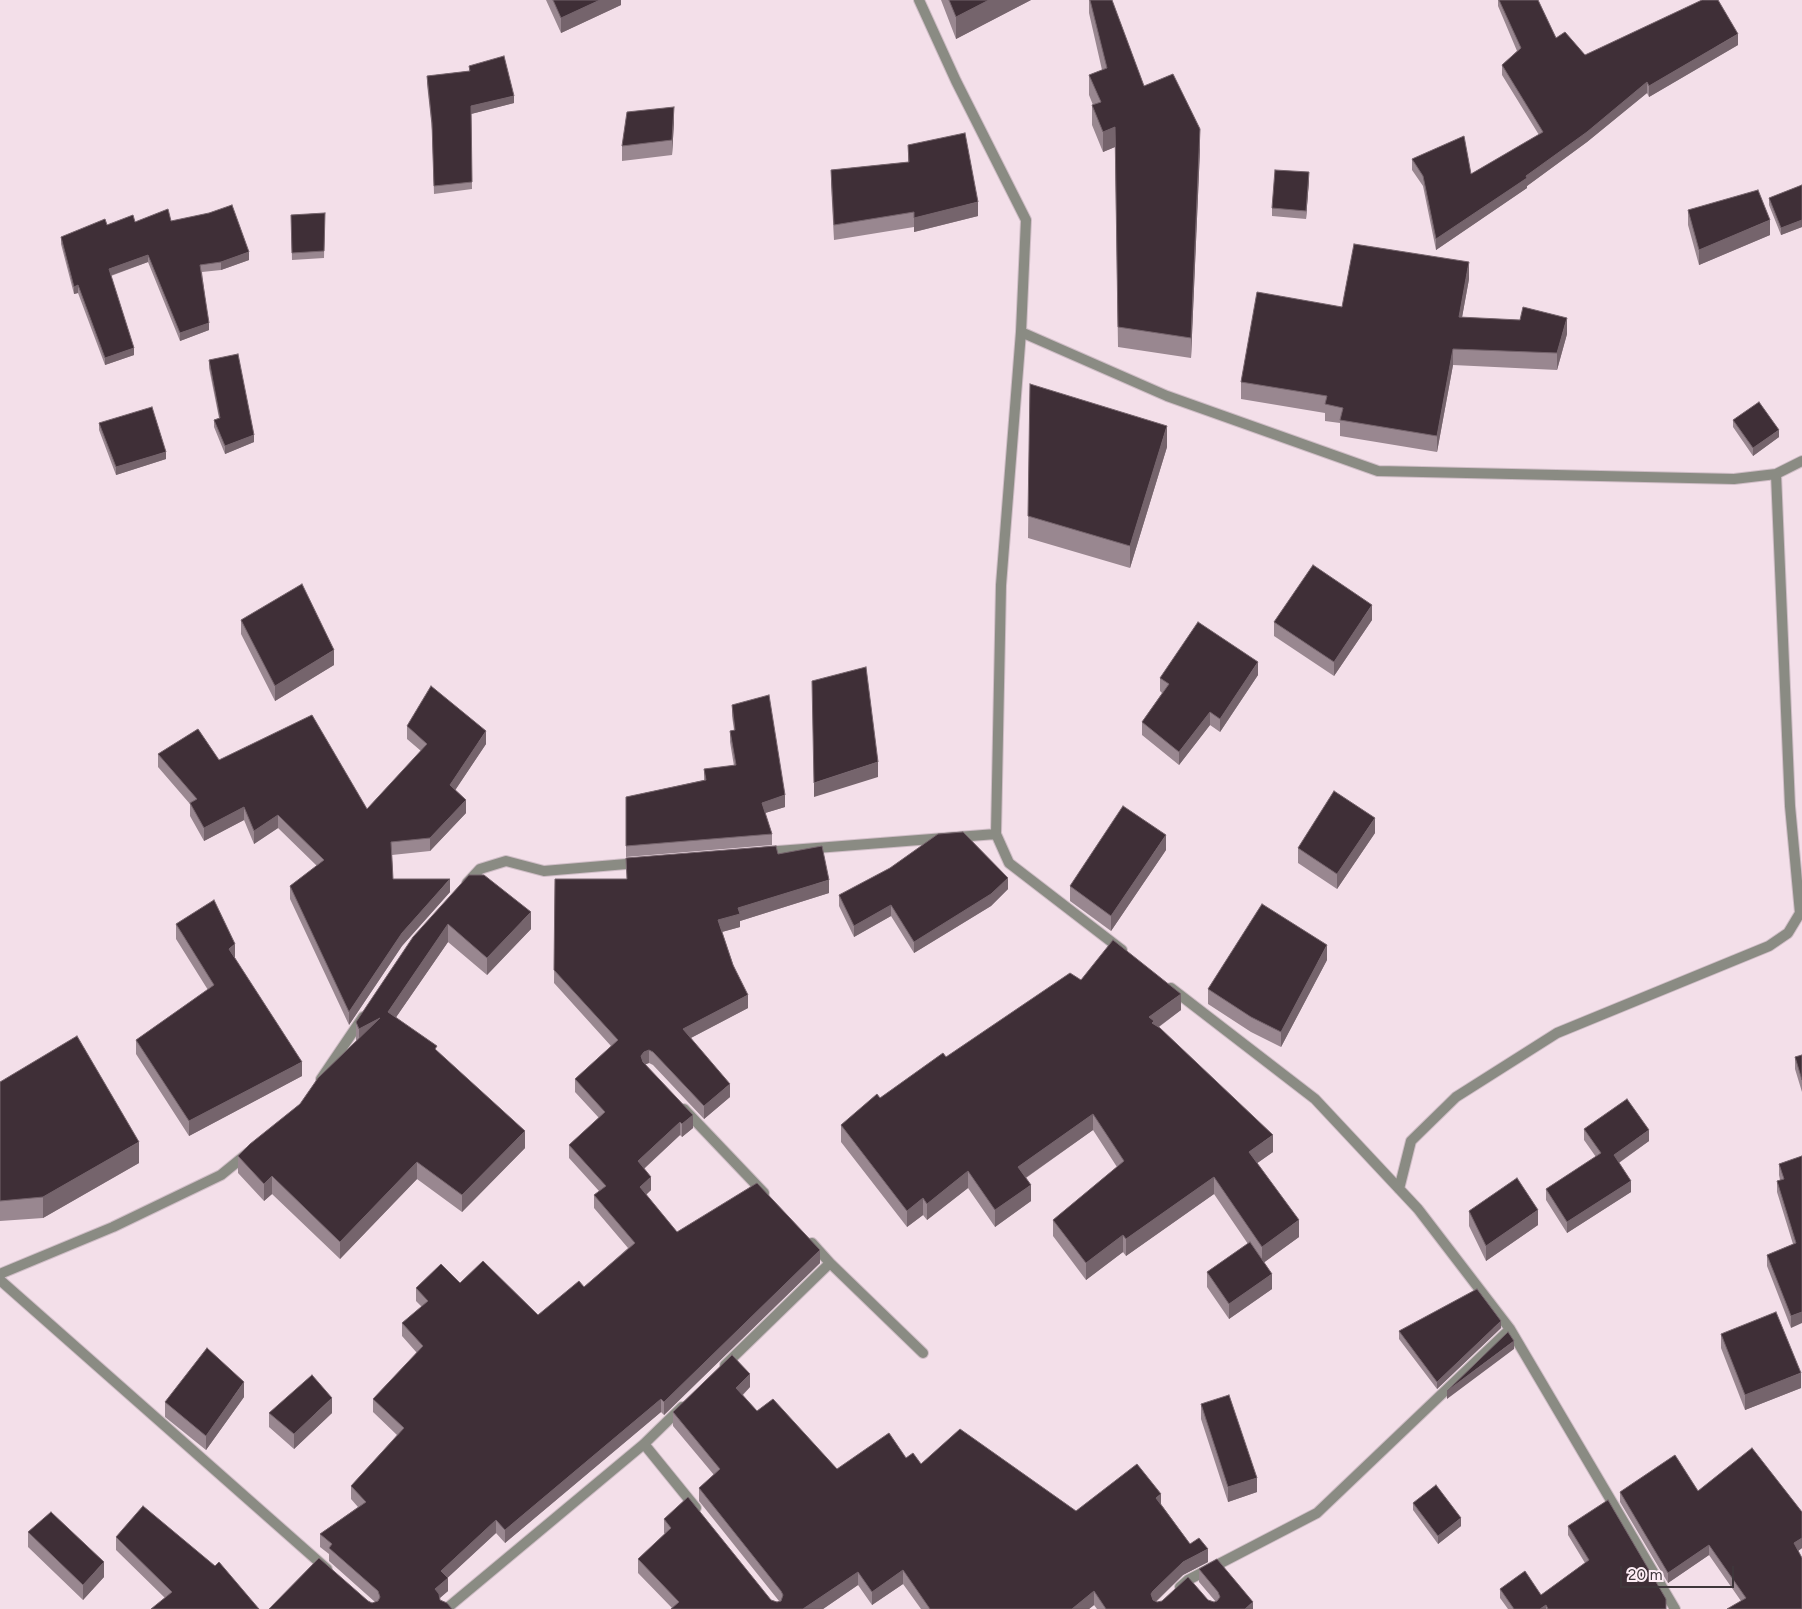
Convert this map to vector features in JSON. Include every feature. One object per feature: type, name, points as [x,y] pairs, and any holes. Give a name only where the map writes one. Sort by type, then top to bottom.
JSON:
[{"type":"street","points":[[920,0],[956,81],[1026,220],[1021,332],[1001,585],[996,834],[1009,863],[1127,954]]},
{"type":"street","points":[[1021,332],[1167,396],[1378,471],[1734,479],[1776,474],[1802,461]]},
{"type":"street","points":[[1399,1189],[1411,1140],[1456,1097],[1557,1033],[1769,946],[1788,933],[1800,913],[1790,806],[1776,474]]},
{"type":"street","points":[[759,852],[996,834]]},
{"type":"street","points":[[460,891],[480,869],[506,861],[544,871],[651,862]]},
{"type":"street","points":[[1166,984],[1315,1099],[1418,1209],[1510,1329],[1675,1609]]},
{"type":"street","points":[[313,1091],[369,1008]]},
{"type":"street","points":[[675,1098],[769,1198]]},
{"type":"street","points":[[0,1274],[113,1227],[221,1175],[259,1145]]},
{"type":"street","points":[[803,1234],[923,1353]]},
{"type":"street","points":[[716,1374],[830,1262]]},
{"type":"street","points":[[0,1280],[336,1577]]},
{"type":"street","points":[[1170,1597],[1317,1513],[1510,1329]]},
{"type":"street","points":[[446,1609],[644,1444],[687,1402]]},
{"type":"street","points":[[644,1444],[704,1519]]},
{"type":"building","points":[[553,0],[600,0],[561,18]]},
{"type":"building","points":[[949,0],[989,0],[956,17]]},
{"type":"building","points":[[1090,0],[1112,0],[1144,86],[1173,74],[1200,129],[1191,338],[1118,327],[1115,127],[1103,132],[1092,105],[1101,102],[1089,75],[1107,68]]},
{"type":"building","points":[[1499,0],[1538,0],[1556,38],[1565,32],[1585,55],[1702,0],[1718,0],[1738,34],[1649,86],[1647,82],[1587,132],[1526,176],[1527,178],[1436,239],[1423,176],[1412,159],[1464,136],[1471,174],[1543,132],[1502,65],[1521,48]]},
{"type":"building","points":[[504,56],[514,96],[471,106],[472,182],[434,186],[432,123],[427,76],[470,71],[469,66]]},
{"type":"building","points":[[674,107],[672,140],[622,146],[627,112]]},
{"type":"building","points":[[965,133],[978,202],[914,218],[914,212],[834,225],[831,170],[909,162],[908,145]]},
{"type":"building","points":[[1275,170],[1309,172],[1306,211],[1272,208]]},
{"type":"building","points":[[1802,185],[1802,220],[1781,228],[1769,198]]},
{"type":"building","points":[[1758,190],[1770,220],[1699,250],[1688,210]]},
{"type":"building","points":[[232,205],[249,252],[221,262],[200,265],[209,323],[180,333],[148,255],[109,269],[134,348],[105,358],[78,285],[74,287],[61,237],[105,219],[107,225],[133,215],[135,222],[168,209],[171,221],[209,213]]},
{"type":"building","points":[[325,213],[324,251],[292,253],[291,215]]},
{"type":"building","points":[[1354,244],[1469,262],[1459,317],[1520,320],[1523,307],[1567,318],[1557,353],[1453,349],[1437,436],[1340,420],[1343,408],[1325,404],[1327,396],[1241,382],[1257,292],[1342,307]]},
{"type":"building","points":[[238,354],[254,435],[225,446],[214,420],[220,418],[209,360]]},
{"type":"building","points":[[1030,384],[1167,426],[1130,546],[1028,516]]},
{"type":"building","points":[[1759,402],[1779,430],[1753,448],[1733,420]]},
{"type":"building","points":[[152,407],[166,452],[116,467],[99,423]]},
{"type":"building","points":[[1313,565],[1372,605],[1334,662],[1274,622]]},
{"type":"building","points":[[302,584],[334,650],[275,686],[241,620]]},
{"type":"building","points":[[1198,622],[1258,662],[1220,719],[1210,712],[1179,752],[1142,722],[1169,684],[1160,678]]},
{"type":"building","points":[[866,667],[878,762],[814,783],[812,681]]},
{"type":"building","points":[[431,686],[486,731],[450,785],[466,800],[430,838],[391,842],[393,879],[450,879],[402,933],[349,1012],[290,886],[324,860],[278,815],[254,831],[244,807],[204,828],[190,803],[197,799],[158,754],[198,729],[219,760],[312,715],[367,809],[427,744],[407,726]]},
{"type":"building","points":[[769,695],[785,795],[762,803],[772,834],[626,846],[626,797],[706,780],[704,769],[736,765],[730,731],[735,730],[732,705]]},
{"type":"building","points":[[1334,791],[1375,818],[1337,874],[1298,848]]},
{"type":"building","points":[[1123,806],[1166,835],[1111,916],[1070,886]]},
{"type":"building","points":[[963,832],[1008,878],[991,894],[914,942],[891,905],[854,926],[839,895],[890,868],[938,834]]},
{"type":"building","points":[[776,846],[778,854],[822,846],[829,880],[738,908],[740,914],[718,920],[733,965],[748,995],[683,1029],[730,1084],[704,1106],[653,1052],[649,1050],[644,1052],[641,1056],[643,1062],[693,1115],[682,1124],[680,1122],[638,1161],[651,1177],[640,1187],[677,1232],[757,1183],[820,1250],[664,1402],[661,1399],[505,1530],[496,1520],[441,1571],[448,1578],[435,1589],[439,1594],[440,1600],[447,1603],[452,1609],[269,1609],[319,1558],[368,1601],[372,1603],[378,1601],[380,1597],[378,1591],[329,1548],[332,1544],[320,1534],[366,1502],[351,1486],[404,1428],[373,1399],[423,1346],[402,1323],[428,1301],[416,1288],[441,1264],[460,1283],[483,1261],[538,1315],[579,1281],[584,1287],[635,1243],[594,1195],[606,1186],[569,1145],[605,1112],[575,1079],[618,1040],[554,970],[555,879],[627,879],[626,858]]},
{"type":"building","points":[[469,875],[484,875],[531,912],[487,958],[448,924],[388,1012],[437,1046],[435,1049],[525,1131],[462,1195],[417,1162],[340,1242],[272,1176],[264,1184],[238,1156],[300,1104],[318,1078],[380,1018],[359,1029],[356,1022],[413,937]]},
{"type":"building","points":[[214,900],[235,944],[229,949],[302,1062],[189,1121],[136,1040],[214,985],[176,924]]},
{"type":"building","points":[[1262,904],[1327,945],[1281,1032],[1251,1017],[1208,989]]},
{"type":"building","points":[[1113,940],[1181,994],[1149,1017],[1154,1021],[1152,1023],[1160,1028],[1273,1135],[1249,1152],[1299,1220],[1262,1247],[1214,1177],[1126,1239],[1123,1235],[1086,1263],[1053,1220],[1124,1161],[1093,1114],[1018,1167],[1031,1185],[995,1210],[968,1171],[927,1204],[923,1198],[907,1211],[841,1125],[877,1094],[880,1098],[943,1053],[946,1057],[1070,973],[1081,980]]},
{"type":"building","points":[[77,1036],[139,1142],[43,1197],[0,1201],[0,1082]]},
{"type":"building","points":[[1802,1055],[1802,1080],[1795,1057]]},
{"type":"building","points":[[1627,1099],[1649,1130],[1614,1155],[1631,1181],[1567,1222],[1546,1189],[1601,1153],[1584,1129]]},
{"type":"building","points":[[1802,1156],[1802,1312],[1791,1316],[1767,1255],[1796,1243],[1777,1181],[1784,1179],[1779,1164]]},
{"type":"building","points":[[1517,1178],[1538,1210],[1486,1246],[1469,1211]]},
{"type":"building","points":[[1250,1242],[1272,1274],[1229,1304],[1207,1272]]},
{"type":"building","points":[[1477,1289],[1501,1321],[1437,1382],[1399,1331]]},
{"type":"building","points":[[1776,1312],[1801,1373],[1745,1395],[1721,1334]]},
{"type":"building","points":[[1508,1332],[1514,1341],[1447,1391]]},
{"type":"building","points":[[207,1348],[244,1382],[206,1436],[165,1402]]},
{"type":"building","points":[[732,1355],[750,1374],[736,1388],[757,1411],[773,1399],[837,1469],[889,1433],[906,1458],[913,1453],[921,1464],[960,1429],[1076,1511],[1137,1464],[1161,1494],[1156,1498],[1190,1544],[1199,1538],[1208,1549],[1183,1562],[1153,1591],[1151,1594],[1153,1600],[1157,1602],[1162,1601],[1188,1577],[1208,1600],[1217,1601],[1220,1597],[1218,1592],[1199,1569],[1217,1559],[1253,1602],[1245,1609],[1106,1609],[1094,1591],[1072,1609],[930,1609],[903,1570],[872,1592],[858,1572],[803,1609],[671,1609],[679,1602],[638,1559],[671,1528],[664,1519],[688,1497],[771,1600],[781,1601],[783,1595],[699,1488],[720,1469],[673,1412]]},
{"type":"building","points":[[312,1375],[332,1398],[294,1434],[269,1413]]},
{"type":"building","points":[[1229,1395],[1257,1478],[1228,1487],[1201,1404]]},
{"type":"building","points":[[1752,1448],[1802,1512],[1802,1538],[1794,1543],[1802,1558],[1802,1609],[1727,1609],[1746,1598],[1709,1545],[1668,1573],[1620,1492],[1675,1455],[1698,1491]]},
{"type":"building","points":[[1436,1485],[1461,1518],[1438,1536],[1413,1503]]},
{"type":"building","points":[[1608,1500],[1666,1599],[1666,1609],[1548,1609],[1546,1605],[1540,1609],[1514,1609],[1500,1589],[1525,1571],[1541,1595],[1589,1560],[1568,1526]]},
{"type":"building","points":[[143,1506],[215,1566],[219,1562],[259,1609],[151,1609],[172,1592],[116,1537]]},
{"type":"building","points":[[51,1512],[104,1562],[83,1585],[28,1532]]}]
